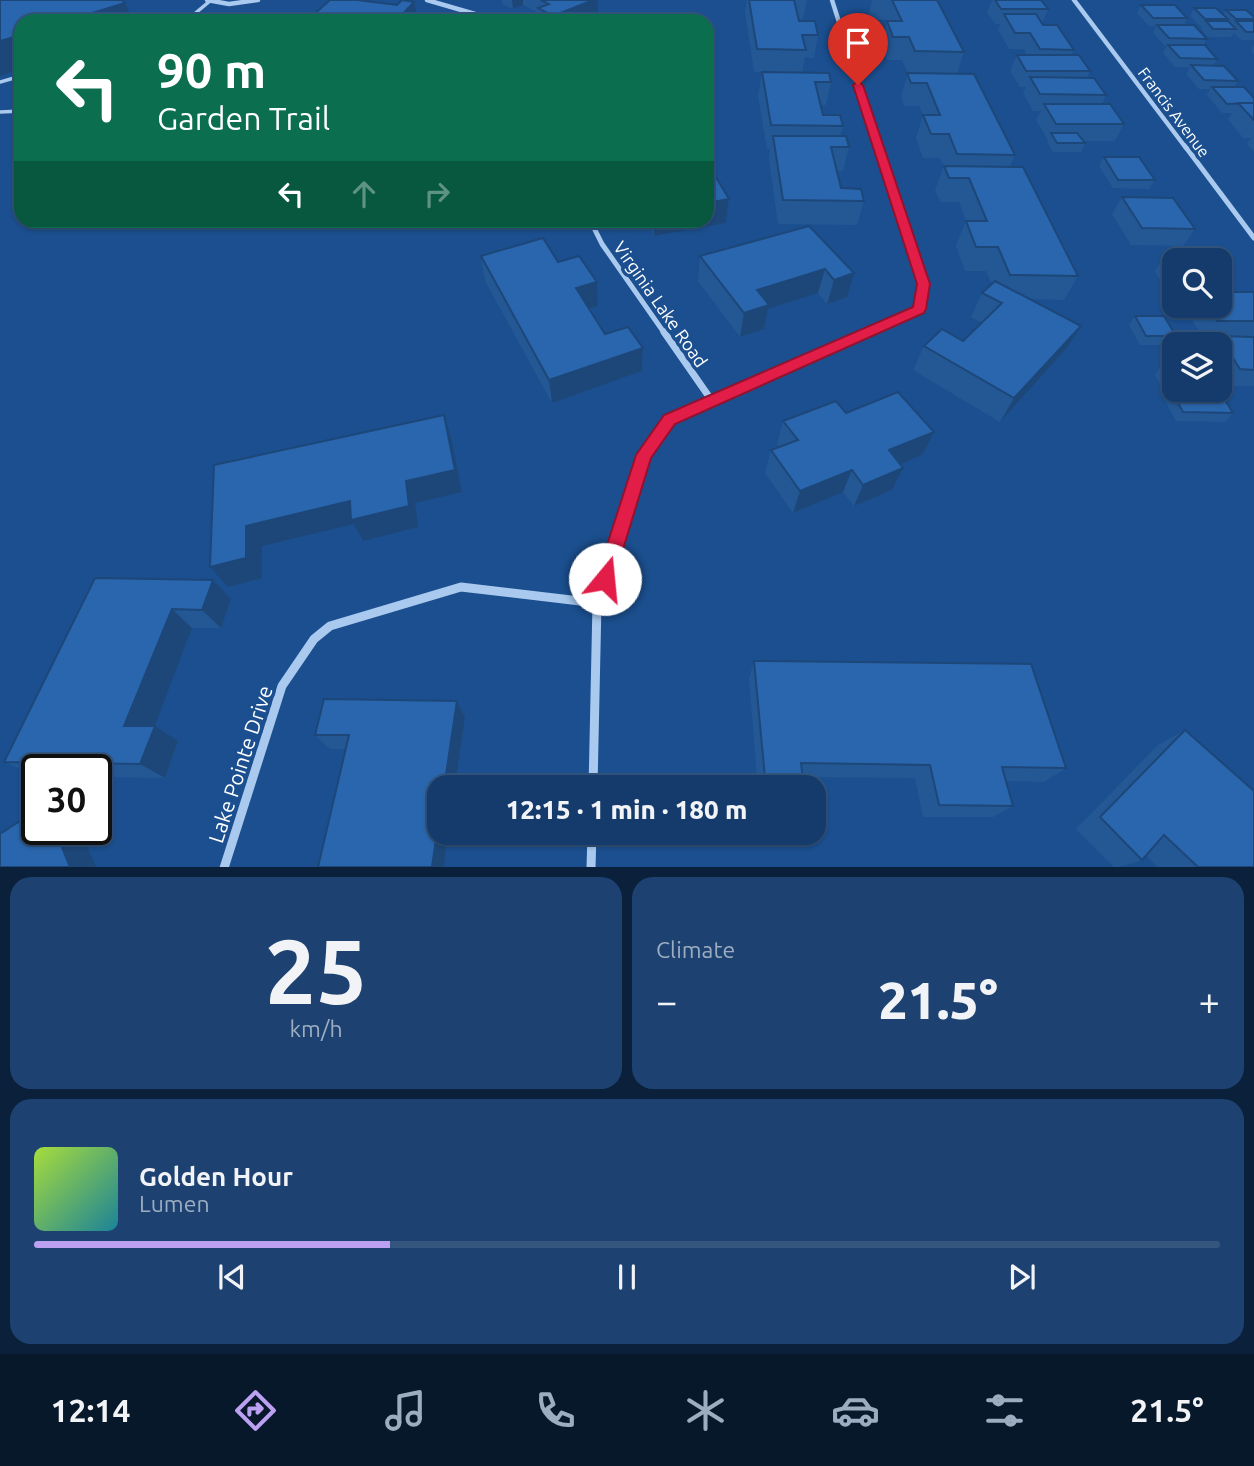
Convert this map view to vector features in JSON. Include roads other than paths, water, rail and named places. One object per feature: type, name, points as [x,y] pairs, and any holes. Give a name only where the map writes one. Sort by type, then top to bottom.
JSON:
[{"type":"street","points":[[208,1],[229,4],[258,0]]},
{"type":"street","points":[[427,0],[475,14]]},
{"type":"street","points":[[593,775],[597,603],[644,455],[669,419],[919,309],[923,284],[832,0]]},
{"type":"street","name":"Francis Avenue","points":[[1074,0],[1254,238]]},
{"type":"street","name":"Virginia Lake Road","points":[[594,228],[602,244],[712,401]]},
{"type":"street","name":"Lake Pointe Drive","points":[[224,867],[282,686],[314,639],[330,626],[461,587],[597,603]]},
{"type":"street","points":[[591,867],[592,845]]},
{"type":"lane","points":[[194,14],[208,1]]}]
